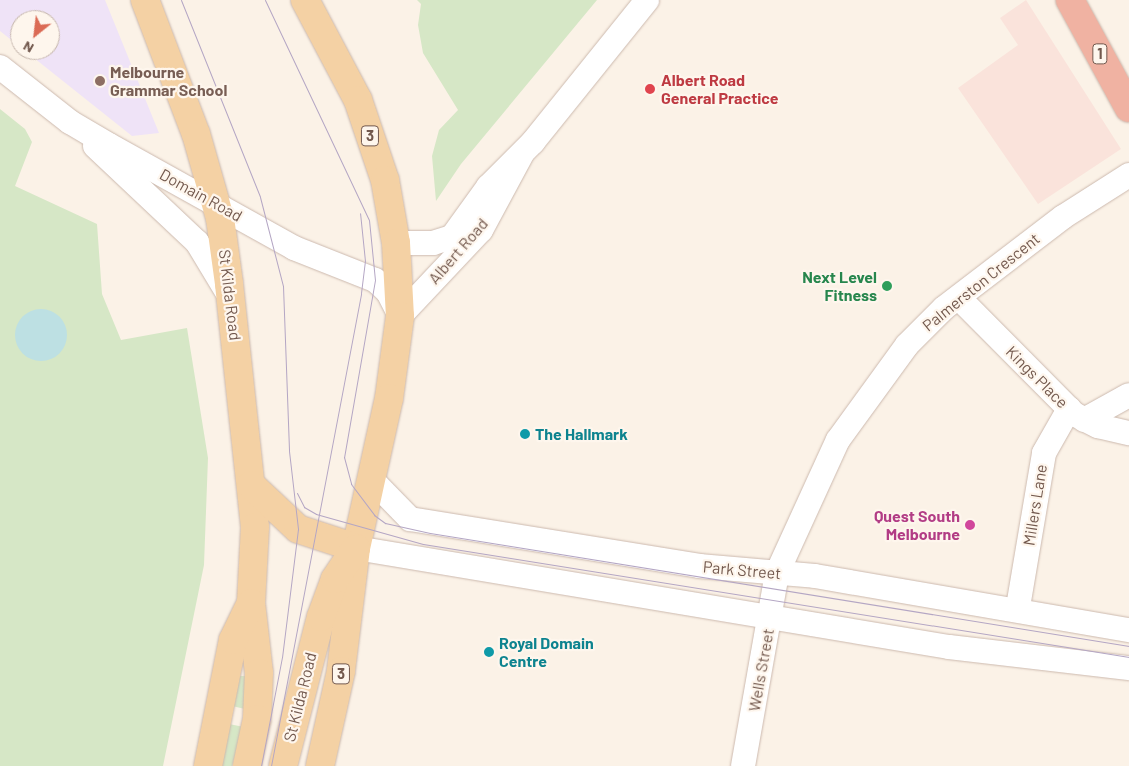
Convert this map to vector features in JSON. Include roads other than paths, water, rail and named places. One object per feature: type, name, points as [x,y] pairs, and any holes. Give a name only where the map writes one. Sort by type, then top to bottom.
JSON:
[{"type":"highway","name":"1","points":[[1070,0],[1129,108]]},
{"type":"main road","name":"St Kilda Road","points":[[145,0],[181,90],[216,203],[232,304],[255,527],[251,603],[259,673],[257,719],[247,766]]},
{"type":"main road","name":"St Kilda Road","points":[[306,0],[358,100],[385,180],[396,243],[400,316],[389,398],[356,548],[341,671],[320,766]]},
{"type":"main road","points":[[251,485],[298,529],[356,548]]},
{"type":"main road","name":"St Kilda Road","points":[[283,766],[321,618],[335,579],[356,548]]},
{"type":"main road","name":"St Kilda Road","points":[[208,766],[233,640],[251,603]]},
{"type":"street","name":"Albert Road","points":[[396,243],[433,243],[452,237],[488,187],[522,154],[647,0]]},
{"type":"street","name":"Domain Road","points":[[0,67],[70,122],[294,248],[374,280],[388,292],[400,316]]},
{"type":"street","points":[[70,122],[197,242],[213,264],[232,304]]},
{"type":"street","name":"Albert Road","points":[[400,316],[481,230],[522,154]]},
{"type":"street","name":"Palmerston Crescent","points":[[777,573],[838,440],[863,402],[907,345],[959,298],[1063,217],[1129,175]]},
{"type":"street","name":"Kings Place","points":[[959,298],[1076,414],[1129,433]]},
{"type":"street","points":[[1076,414],[1129,395]]},
{"type":"street","name":"Millers Lane","points":[[1018,608],[1044,452],[1076,414]]},
{"type":"street","name":"Park Street","points":[[371,479],[410,520],[699,566],[777,573],[1018,608],[1129,630]]},
{"type":"street","points":[[356,548],[771,615],[991,653],[1129,668]]},
{"type":"street","name":"Wells Street","points":[[743,766],[777,573]]},
{"type":"water","points":[[41,309],[51,311],[59,317],[65,325],[67,335],[65,345],[59,353],[51,359],[41,361],[31,359],[23,353],[17,345],[15,335],[17,325],[23,317],[31,311]]},
{"type":"tram line","points":[[181,0],[260,197],[283,286],[289,451],[298,529],[282,657],[261,766]]},
{"type":"tram line","points":[[265,0],[369,220],[375,280],[344,457],[351,484],[374,515],[385,523],[430,533],[1129,646]]},
{"type":"tram line","points":[[271,766],[361,293],[365,261],[360,213]]},
{"type":"tram line","points":[[297,493],[304,507],[316,514],[423,544],[1129,657]]},
{"type":"place","name":"Melbourne Grammar School","points":[[100,81]]},
{"type":"place","name":"Albert Road General Practice","points":[[650,89]]},
{"type":"place","name":"Next Level Fitness","points":[[887,286]]},
{"type":"place","name":"The Hallmark","points":[[525,434]]},
{"type":"place","name":"Quest South Melbourne","points":[[970,525]]},
{"type":"place","name":"Royal Domain Centre","points":[[489,652]]}]
